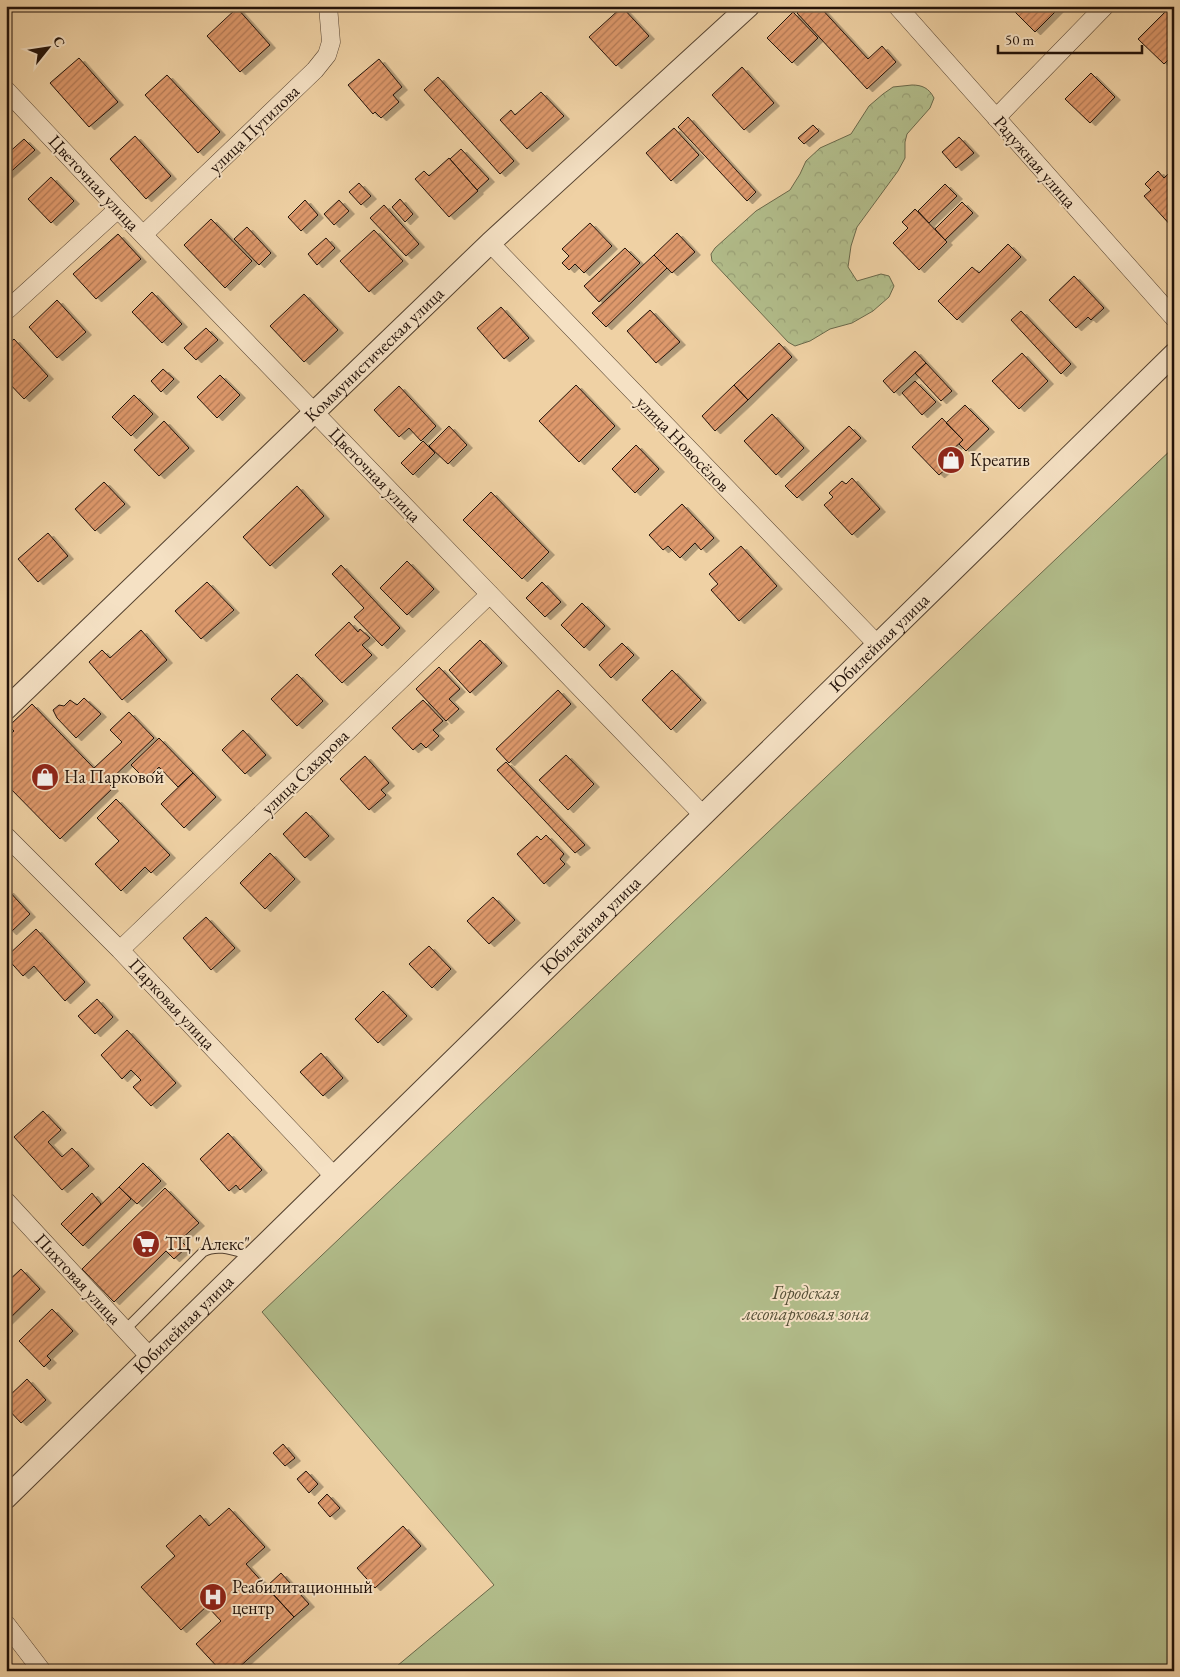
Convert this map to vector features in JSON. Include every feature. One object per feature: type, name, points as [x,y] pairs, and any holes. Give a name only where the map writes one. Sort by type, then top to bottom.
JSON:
[{"type":"street","name":"улица Путилова","points":[[143,235],[315,70],[328,55],[331,42],[328,6]]},
{"type":"street","name":"Коммунистическая улица","points":[[6,708],[490,243],[749,6]]},
{"type":"street","name":"Радужная улица","points":[[897,6],[1174,318]]},
{"type":"street","points":[[996,118],[1105,6]]},
{"type":"street","name":"Цветочная улица","points":[[6,90],[118,209],[703,815]]},
{"type":"street","points":[[6,311],[118,209]]},
{"type":"street","name":"улица Новосёлов","points":[[490,243],[877,644]]},
{"type":"street","name":"Юбилейная улица","points":[[6,1498],[1174,354]]},
{"type":"street","name":"улица Сахарова","points":[[120,950],[490,594]]},
{"type":"street","name":"Парковая улица","points":[[6,836],[120,950],[334,1176]]},
{"type":"street","name":"Пихтовая улица","points":[[6,1201],[150,1357]]},
{"type":"street","points":[[6,1624],[42,1671]]},
{"type":"lane","points":[[125,1330],[210,1248],[217,1247],[253,1256]]},
{"type":"green space","points":[[912,85],[925,88],[934,98],[930,108],[907,134],[905,158],[898,171],[857,227],[851,246],[848,267],[857,281],[881,274],[889,276],[894,286],[889,297],[873,311],[852,323],[830,329],[810,341],[795,346],[788,342],[712,261],[711,254],[715,248],[756,211],[790,190],[806,161],[820,148],[851,134],[869,106],[883,94],[893,87]]},
{"type":"green space","name":"Городская лесопарковая зона","points":[[1174,447],[1174,1671],[391,1671],[494,1585],[262,1312]]},
{"type":"building","points":[[804,6],[819,6],[868,59],[882,46],[896,62],[867,89],[797,13]]},
{"type":"building","points":[[1009,6],[1061,6],[1035,32]]},
{"type":"building","points":[[622,7],[649,36],[616,66],[589,37]]},
{"type":"building","points":[[237,8],[270,45],[240,72],[207,36]]},
{"type":"building","points":[[1169,8],[1174,13],[1174,54],[1164,64],[1138,39]]},
{"type":"building","points":[[793,12],[818,38],[792,63],[767,38]]},
{"type":"building","points":[[79,58],[118,102],[89,127],[50,83]]},
{"type":"building","points":[[379,59],[402,87],[393,95],[399,102],[381,118],[375,112],[373,114],[348,85]]},
{"type":"building","points":[[742,67],[774,103],[744,130],[712,95]]},
{"type":"building","points":[[1091,73],[1115,97],[1090,123],[1065,99]]},
{"type":"building","points":[[167,75],[220,132],[198,153],[145,95]]},
{"type":"building","points":[[438,77],[514,161],[500,174],[424,90]]},
{"type":"building","points":[[541,92],[564,116],[527,149],[500,120],[511,110],[515,115]]},
{"type":"building","points":[[688,117],[756,192],[747,201],[678,127]]},
{"type":"building","points":[[813,125],[819,131],[804,144],[798,138]]},
{"type":"building","points":[[674,128],[699,155],[671,181],[646,153]]},
{"type":"building","points":[[135,136],[171,176],[146,199],[110,159]]},
{"type":"building","points":[[959,137],[974,153],[956,168],[942,152]]},
{"type":"building","points":[[24,139],[35,150],[6,176],[6,155]]},
{"type":"building","points":[[461,149],[489,179],[477,190],[450,159]]},
{"type":"building","points":[[449,158],[478,191],[449,217],[415,179],[424,171],[429,176]]},
{"type":"building","points":[[1172,170],[1174,171],[1173,228],[1144,196],[1151,190],[1145,184],[1158,171],[1164,178]]},
{"type":"building","points":[[51,177],[74,201],[51,223],[28,199]]},
{"type":"building","points":[[359,183],[371,196],[361,205],[349,192]]},
{"type":"building","points":[[945,184],[957,196],[929,223],[918,211]]},
{"type":"building","points":[[400,199],[413,214],[405,222],[392,207]]},
{"type":"building","points":[[305,200],[318,215],[301,231],[288,217]]},
{"type":"building","points":[[339,200],[349,211],[334,225],[324,214]]},
{"type":"building","points":[[962,202],[973,213],[945,240],[935,229]]},
{"type":"building","points":[[384,205],[419,244],[406,256],[370,218]]},
{"type":"building","points":[[915,209],[947,242],[919,270],[893,243],[908,228],[902,222]]},
{"type":"building","points":[[211,219],[252,261],[225,288],[184,245]]},
{"type":"building","points":[[590,223],[612,246],[584,273],[575,264],[569,270],[562,263],[569,256],[562,249]]},
{"type":"building","points":[[247,227],[271,253],[259,265],[234,239]]},
{"type":"building","points":[[374,230],[403,261],[369,292],[340,261]]},
{"type":"building","points":[[677,233],[695,252],[672,273],[654,255]]},
{"type":"building","points":[[118,234],[141,259],[96,299],[73,274]]},
{"type":"building","points":[[326,238],[335,248],[317,265],[308,254]]},
{"type":"building","points":[[1008,244],[1021,257],[957,320],[938,301],[972,267],[979,273]]},
{"type":"building","points":[[625,248],[640,263],[599,302],[584,286]]},
{"type":"building","points":[[654,255],[667,268],[606,327],[592,313]]},
{"type":"building","points":[[1074,276],[1104,308],[1091,320],[1088,317],[1076,328],[1049,300]]},
{"type":"building","points":[[152,292],[182,324],[162,343],[132,312]]},
{"type":"building","points":[[304,294],[338,330],[304,362],[270,326]]},
{"type":"building","points":[[57,300],[86,332],[57,358],[29,327]]},
{"type":"building","points":[[501,307],[529,338],[504,359],[477,328]]},
{"type":"building","points":[[650,310],[680,342],[656,363],[627,331]]},
{"type":"building","points":[[1021,311],[1071,364],[1061,374],[1011,320]]},
{"type":"building","points":[[206,328],[218,340],[196,360],[184,348]]},
{"type":"building","points":[[14,339],[48,376],[24,399],[6,380],[6,346]]},
{"type":"building","points":[[779,343],[792,357],[748,400],[734,385]]},
{"type":"building","points":[[915,351],[926,363],[894,393],[883,381]]},
{"type":"building","points":[[1022,353],[1048,381],[1019,409],[992,381]]},
{"type":"building","points":[[926,363],[952,391],[941,401],[915,373]]},
{"type":"building","points":[[163,369],[174,379],[161,392],[151,381]]},
{"type":"building","points":[[220,375],[240,395],[217,418],[197,397]]},
{"type":"building","points":[[915,381],[936,402],[922,415],[902,393]]},
{"type":"building","points":[[576,385],[615,426],[579,462],[539,421]]},
{"type":"building","points":[[734,385],[748,400],[715,431],[702,416]]},
{"type":"building","points":[[399,386],[436,426],[421,441],[409,428],[399,437],[374,410]]},
{"type":"building","points":[[134,395],[153,414],[131,436],[112,417]]},
{"type":"building","points":[[965,405],[989,429],[966,451],[959,444],[963,440],[946,423]]},
{"type":"building","points":[[772,414],[804,448],[776,475],[744,441]]},
{"type":"building","points":[[942,418],[963,440],[949,453],[956,460],[939,475],[912,447]]},
{"type":"building","points":[[164,421],[189,448],[159,476],[134,450]]},
{"type":"building","points":[[449,426],[467,445],[448,464],[429,446]]},
{"type":"building","points":[[849,426],[861,438],[797,498],[785,486]]},
{"type":"building","points":[[423,441],[435,453],[413,475],[401,463]]},
{"type":"building","points":[[636,445],[659,469],[635,493],[612,469]]},
{"type":"building","points":[[852,478],[880,509],[852,535],[824,505],[833,497],[829,493],[842,481],[846,484]]},
{"type":"building","points":[[104,482],[125,504],[95,531],[75,509]]},
{"type":"building","points":[[297,486],[324,516],[270,566],[243,537]]},
{"type":"building","points":[[491,492],[549,552],[522,579],[463,520]]},
{"type":"building","points":[[682,504],[714,538],[701,550],[695,543],[680,558],[668,546],[663,550],[649,535]]},
{"type":"building","points":[[48,533],[68,556],[38,582],[18,559]]},
{"type":"building","points":[[741,546],[777,586],[739,621],[711,590],[718,584],[709,574]]},
{"type":"building","points":[[407,561],[434,589],[407,615],[380,588]]},
{"type":"building","points":[[341,565],[400,628],[382,646],[354,617],[364,608],[332,574]]},
{"type":"building","points":[[207,582],[234,610],[201,639],[175,611]]},
{"type":"building","points":[[542,582],[561,602],[545,617],[526,598]]},
{"type":"building","points":[[582,603],[605,626],[584,648],[561,625]]},
{"type":"building","points":[[349,622],[358,632],[360,629],[370,638],[362,645],[372,655],[342,683],[315,655]]},
{"type":"building","points":[[141,630],[167,660],[122,700],[89,662],[102,650],[110,658]]},
{"type":"building","points":[[480,640],[502,663],[470,693],[449,670]]},
{"type":"building","points":[[622,643],[634,655],[611,678],[599,665]]},
{"type":"building","points":[[439,667],[460,689],[449,699],[459,709],[446,721],[416,689]]},
{"type":"building","points":[[672,670],[701,700],[671,730],[642,700]]},
{"type":"building","points":[[297,674],[323,701],[297,726],[271,699]]},
{"type":"building","points":[[558,690],[571,704],[509,763],[496,749]]},
{"type":"building","points":[[84,698],[101,714],[76,738],[57,718],[53,710],[59,705],[64,706],[70,700],[77,705]]},
{"type":"building","points":[[423,700],[443,721],[433,730],[439,736],[426,748],[421,743],[413,750],[392,728]]},
{"type":"building","points":[[32,704],[113,788],[60,839],[6,784],[6,738],[14,731],[9,726]]},
{"type":"building","points":[[129,712],[154,738],[108,782],[94,768],[122,742],[110,730]]},
{"type":"building","points":[[243,730],[266,755],[245,774],[222,750]]},
{"type":"building","points":[[159,738],[193,773],[178,787],[159,767],[146,780],[131,765]]},
{"type":"building","points":[[566,755],[594,784],[568,810],[539,780]]},
{"type":"building","points":[[365,756],[389,783],[381,790],[386,795],[369,810],[340,779]]},
{"type":"building","points":[[506,762],[585,845],[575,853],[497,770]]},
{"type":"building","points":[[193,773],[216,797],[184,828],[161,804]]},
{"type":"building","points":[[116,799],[170,855],[151,873],[145,867],[121,891],[95,864],[119,841],[97,818]]},
{"type":"building","points":[[306,812],[329,836],[305,858],[283,834]]},
{"type":"building","points":[[546,835],[564,854],[560,859],[565,864],[544,884],[517,854],[537,836],[541,840]]},
{"type":"building","points":[[270,853],[295,879],[265,909],[240,883]]},
{"type":"building","points":[[8,890],[30,914],[11,932],[6,927],[6,892]]},
{"type":"building","points":[[493,897],[515,920],[489,944],[467,921]]},
{"type":"building","points":[[206,917],[235,948],[211,970],[183,938]]},
{"type":"building","points":[[36,929],[85,982],[65,1001],[34,966],[23,976],[6,957]]},
{"type":"building","points":[[429,946],[451,969],[432,988],[409,964]]},
{"type":"building","points":[[383,991],[407,1016],[378,1043],[355,1019]]},
{"type":"building","points":[[97,999],[113,1017],[95,1034],[78,1016]]},
{"type":"building","points":[[127,1030],[176,1083],[151,1106],[133,1087],[141,1080],[131,1070],[122,1079],[101,1055]]},
{"type":"building","points":[[321,1053],[343,1078],[323,1096],[300,1072]]},
{"type":"building","points":[[43,1111],[61,1130],[48,1142],[62,1157],[72,1148],[89,1166],[62,1190],[14,1137]]},
{"type":"building","points":[[228,1133],[262,1170],[240,1190],[236,1185],[229,1191],[200,1159]]},
{"type":"building","points":[[143,1163],[161,1181],[137,1204],[119,1187]]},
{"type":"building","points":[[119,1187],[131,1199],[83,1246],[71,1234]]},
{"type":"building","name":"ТЦ \"Алекс\"","points":[[165,1188],[199,1223],[180,1240],[187,1247],[174,1259],[166,1251],[114,1302],[82,1269]]},
{"type":"building","points":[[92,1193],[101,1204],[71,1234],[61,1224]]},
{"type":"building","points":[[21,1269],[40,1289],[6,1322],[6,1283]]},
{"type":"building","points":[[52,1309],[73,1331],[47,1356],[51,1360],[44,1367],[19,1341]]},
{"type":"building","points":[[27,1379],[46,1400],[21,1423],[6,1407],[6,1399]]},
{"type":"building","points":[[283,1444],[295,1458],[285,1466],[273,1453]]},
{"type":"building","points":[[306,1471],[318,1484],[309,1493],[297,1479]]},
{"type":"building","points":[[327,1494],[340,1508],[330,1517],[318,1503]]},
{"type":"building","name":"Реабилитационный центр","points":[[229,1508],[265,1547],[246,1564],[294,1617],[235,1671],[221,1671],[196,1644],[221,1621],[207,1606],[181,1630],[141,1587],[175,1556],[166,1546],[200,1515],[209,1526]]},
{"type":"building","points":[[403,1526],[421,1546],[375,1588],[357,1568]]},
{"type":"building","points":[[281,1573],[309,1604],[294,1617],[266,1587]]},
{"type":"place","name":"Креатив","points":[[951,460]]},
{"type":"place","name":"На Парковой","points":[[45,777]]},
{"type":"place","name":"ТЦ \"Алекс\"","points":[[146,1244]]},
{"type":"place","name":"Реабилитационный центр","points":[[213,1597]]}]
